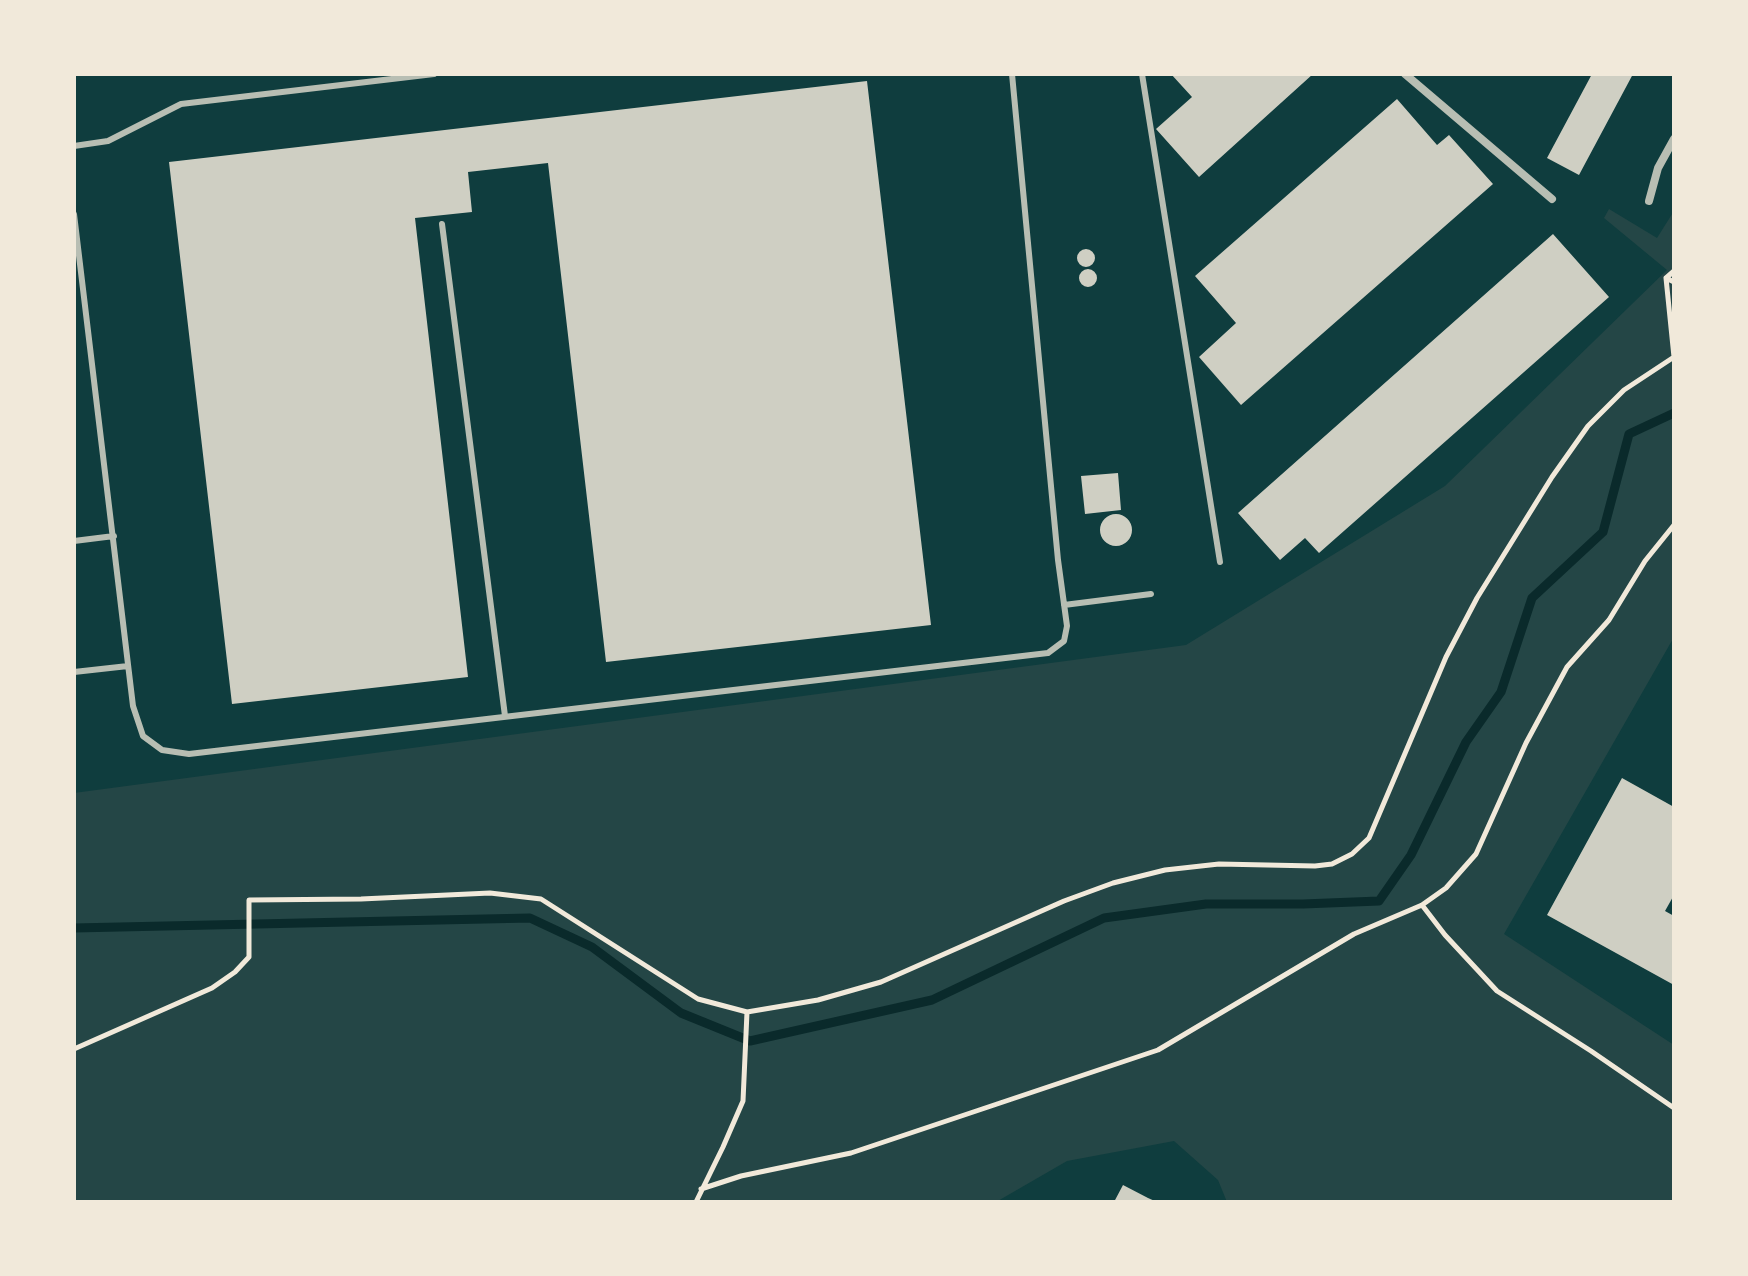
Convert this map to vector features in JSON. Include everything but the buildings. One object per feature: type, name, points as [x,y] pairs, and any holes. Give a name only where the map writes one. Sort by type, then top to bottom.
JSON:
[{"type":"street","points":[[1405,74],[1552,199]]},
{"type":"street","points":[[1649,201],[1658,168],[1674,139]]},
{"type":"lane","points":[[74,146],[108,141],[181,104],[434,74]]},
{"type":"lane","points":[[74,214],[133,706],[143,736],[162,750],[189,754],[1048,653],[1064,641],[1067,626],[1012,74]]},
{"type":"lane","points":[[1142,74],[1220,562]]},
{"type":"lane","points":[[442,224],[505,716]]},
{"type":"lane","points":[[74,541],[114,536]]},
{"type":"lane","points":[[1064,605],[1151,594]]},
{"type":"lane","points":[[74,672],[128,666]]},
{"type":"path","points":[[1666,278],[1674,271]]},
{"type":"path","points":[[1666,278],[1674,282]]},
{"type":"path","points":[[74,1049],[212,988],[235,972],[249,957],[249,900],[490,893],[541,899],[698,999],[747,1012],[818,1000],[881,982],[1064,901],[1113,883],[1165,870],[1219,864],[1332,864],[1352,854],[1369,838],[1452,645],[1477,598],[1552,477],[1588,426],[1624,390],[1674,357],[1666,278]]},
{"type":"path","points":[[701,1189],[741,1176],[851,1153],[1158,1050],[1354,934],[1422,905],[1446,888],[1476,854],[1526,743],[1567,667],[1609,620],[1645,561],[1674,525]]},
{"type":"path","points":[[1422,905],[1497,991],[1674,1108]]},
{"type":"path","points":[[696,1202],[743,1101],[747,1012]]},
{"type":"shaded area","points":[[1609,209],[1657,238],[1674,211],[1674,637],[1504,934],[1674,1045],[1674,1202],[1227,1202],[1218,1180],[1174,1141],[1067,1161],[996,1202],[74,1202],[74,793],[1186,645],[1445,486],[1667,270],[1604,218]]},
{"type":"waterway","points":[[74,928],[530,918],[592,947],[681,1013],[750,1041],[932,1000],[1104,918],[1206,904],[1379,901],[1411,855],[1466,742],[1501,692],[1532,598],[1603,532],[1629,434],[1674,413]]}]
